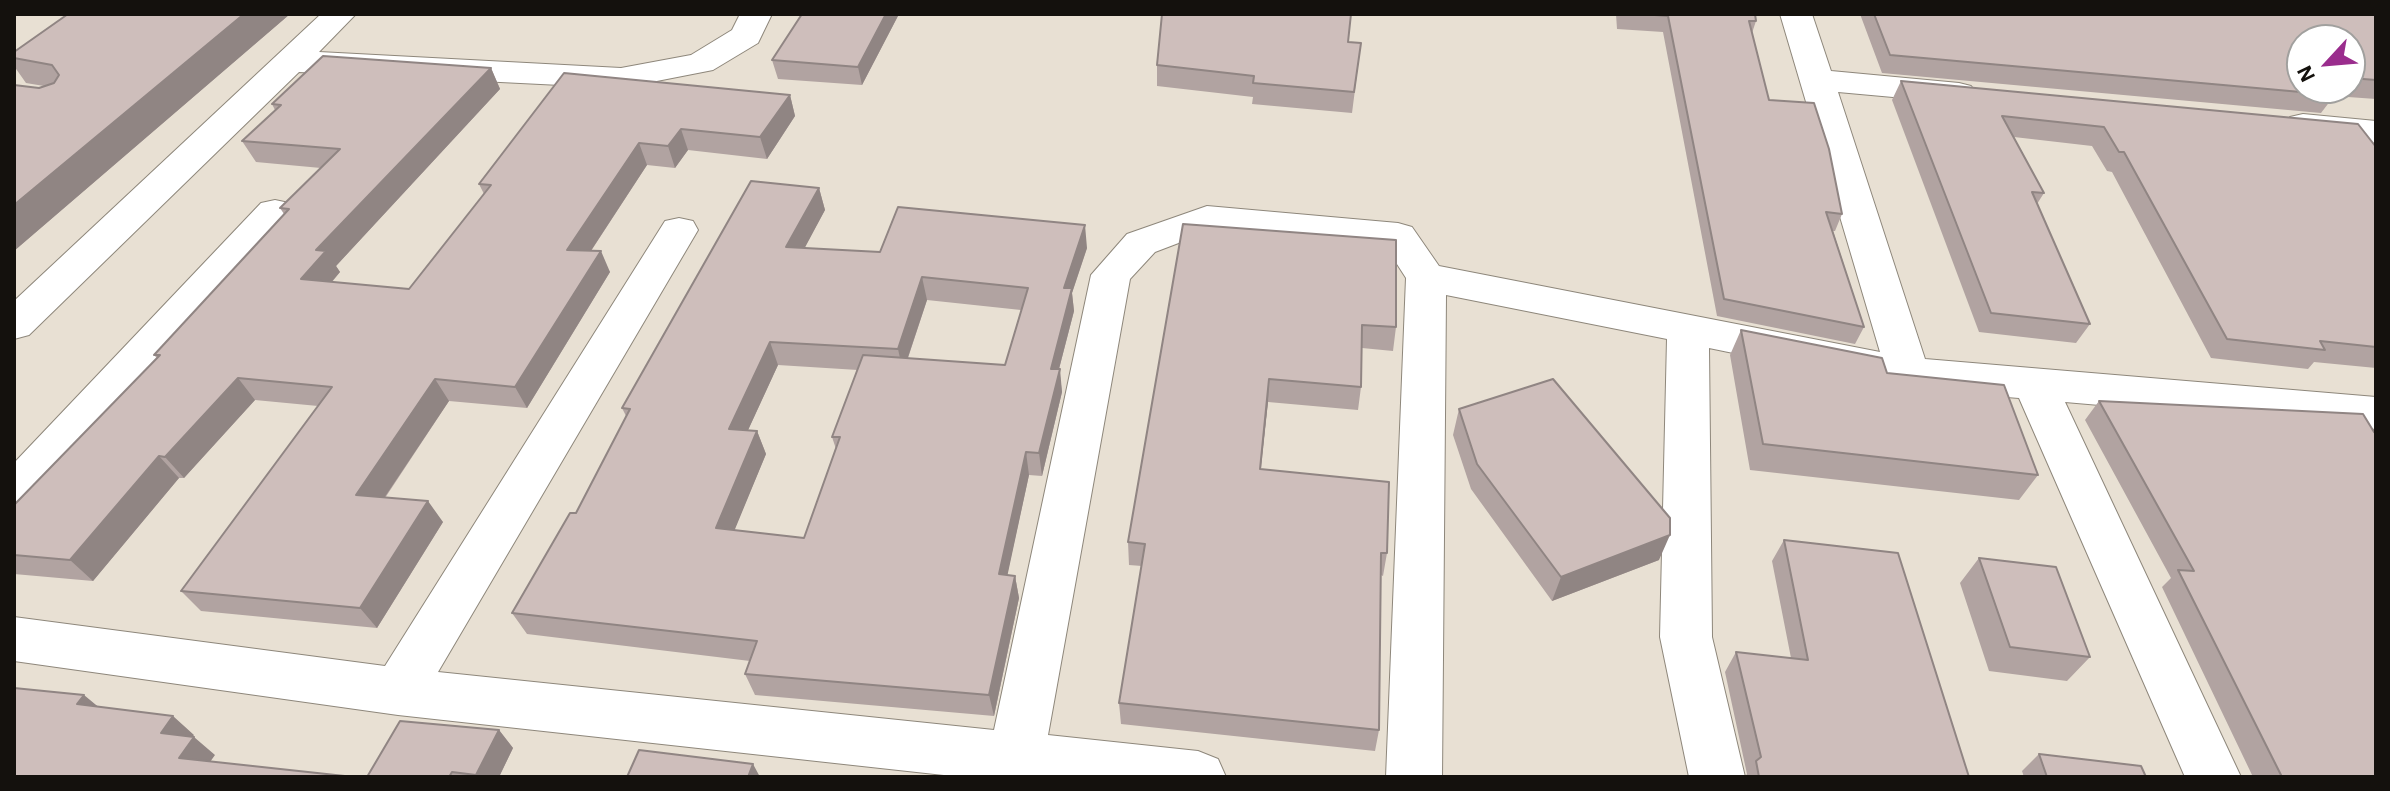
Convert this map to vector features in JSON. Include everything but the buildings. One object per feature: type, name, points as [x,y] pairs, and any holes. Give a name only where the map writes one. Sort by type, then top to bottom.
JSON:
[{"type":"street","points":[[14,325],[340,14]]},
{"type":"street","points":[[289,61],[621,78],[701,63],[746,36],[756,14]]},
{"type":"street","points":[[1796,14],[1908,373]]},
{"type":"street","points":[[1816,80],[1987,96]]},
{"type":"street","points":[[2267,122],[2376,132]]},
{"type":"street","points":[[14,494],[275,212]]},
{"type":"street","points":[[1016,757],[1111,275],[1141,243],[1207,218],[1398,236],[1426,277],[1414,777]]},
{"type":"street","points":[[398,691],[679,230]]},
{"type":"street","points":[[1426,277],[1908,373],[2033,381],[2376,413]]},
{"type":"street","points":[[1688,327],[1686,637],[1717,777]]},
{"type":"street","points":[[2033,381],[2213,777]]},
{"type":"street","points":[[14,639],[398,691],[1198,777]]}]
